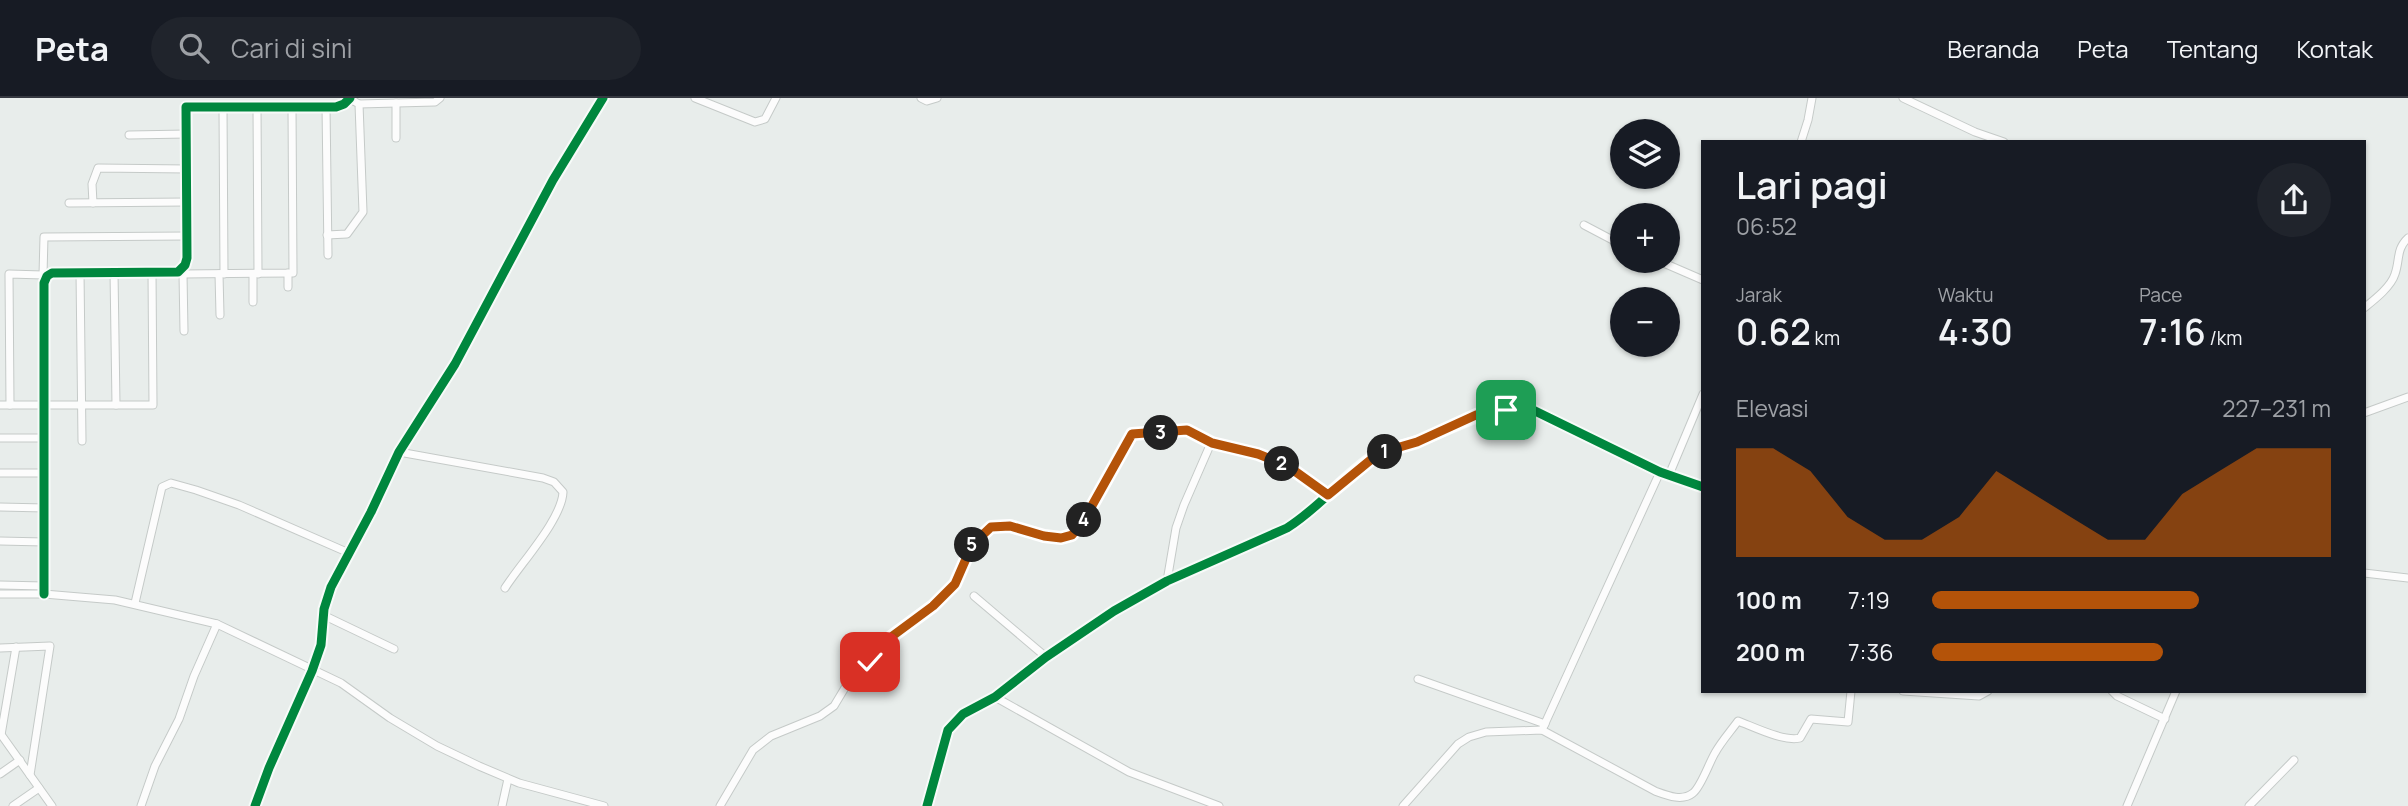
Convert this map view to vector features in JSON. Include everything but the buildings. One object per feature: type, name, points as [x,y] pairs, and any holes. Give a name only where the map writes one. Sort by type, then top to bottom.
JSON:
[{"type":"street","points":[[184,331],[180,273],[187,258],[188,236],[186,102],[223,107],[337,107],[350,98],[359,104],[435,102],[440,98]]},
{"type":"street","points":[[255,806],[312,671],[321,645],[323,615],[331,587],[399,452],[455,365],[553,180],[603,98]]},
{"type":"street","points":[[695,98],[755,122],[765,119],[776,98]]},
{"type":"street","points":[[921,98],[927,101],[937,98]]},
{"type":"street","points":[[1802,140],[1812,98]]},
{"type":"street","points":[[1903,98],[1998,140]]},
{"type":"street","points":[[396,103],[396,138]]},
{"type":"street","points":[[327,235],[346,234],[363,212],[359,104]]},
{"type":"street","points":[[220,315],[223,107]]},
{"type":"street","points":[[253,302],[257,107]]},
{"type":"street","points":[[10,405],[9,274],[45,276],[52,272],[293,273],[292,107]]},
{"type":"street","points":[[326,107],[328,255]]},
{"type":"street","points":[[130,135],[187,135]]},
{"type":"street","points":[[93,203],[92,184],[98,169],[187,169]]},
{"type":"street","points":[[69,203],[187,202]]},
{"type":"street","points":[[1584,225],[1610,239]]},
{"type":"street","points":[[44,590],[44,237],[188,236]]},
{"type":"street","points":[[2366,307],[2395,275],[2397,257],[2402,243],[2408,237]]},
{"type":"street","points":[[1680,270],[1701,279]]},
{"type":"street","points":[[80,272],[82,441]]},
{"type":"street","points":[[114,272],[116,405]]},
{"type":"street","points":[[0,405],[153,405],[152,272]]},
{"type":"street","points":[[288,273],[288,287]]},
{"type":"street","points":[[0,294],[9,295]]},
{"type":"street","points":[[2366,411],[2408,397]]},
{"type":"street","points":[[1669,475],[1701,399]]},
{"type":"street","points":[[927,806],[948,730],[963,714],[995,697],[1046,657],[1114,611],[1167,581],[1287,528],[1379,453],[1417,442],[1476,415],[1523,408],[1660,472],[1701,485]]},
{"type":"street","points":[[720,806],[753,750],[771,736],[820,716],[834,706],[846,686],[877,655],[887,640],[941,599],[955,584],[972,545],[991,527],[1010,526],[1061,538],[1072,535],[1084,520],[1132,434],[1166,433],[1181,429],[1212,443],[1258,454],[1278,462],[1328,495]]},
{"type":"street","points":[[0,438],[45,438]]},
{"type":"street","points":[[1167,581],[1176,528],[1212,443]]},
{"type":"street","points":[[399,452],[543,478],[554,482],[563,492],[553,521],[506,588]]},
{"type":"street","points":[[0,472],[45,473]]},
{"type":"street","points":[[1543,727],[1660,472]]},
{"type":"street","points":[[135,604],[162,487],[171,483],[239,505],[349,553]]},
{"type":"street","points":[[0,507],[45,508]]},
{"type":"street","points":[[0,541],[44,542]]},
{"type":"street","points":[[2366,573],[2408,579]]},
{"type":"street","points":[[0,585],[135,604],[217,624],[341,683],[390,718],[437,746],[509,779],[604,806]]},
{"type":"street","points":[[0,594],[44,590]]},
{"type":"street","points":[[974,596],[1046,657]]},
{"type":"street","points":[[323,615],[394,649]]},
{"type":"street","points":[[141,806],[155,766],[182,713],[194,676],[217,624]]},
{"type":"street","points":[[0,648],[50,646],[30,775]]},
{"type":"street","points":[[16,647],[1,734],[52,806]]},
{"type":"street","points":[[1418,679],[1543,727],[1655,791],[1672,797],[1686,797],[1693,793],[1716,750],[1738,721],[1796,740],[1811,719],[1848,722],[1851,693]]},
{"type":"street","points":[[1933,693],[1979,696],[1984,693]]},
{"type":"street","points":[[2114,693],[2165,719]]},
{"type":"street","points":[[2130,805],[2134,787],[2175,693]]},
{"type":"street","points":[[995,697],[1129,772],[1219,806]]},
{"type":"street","points":[[1404,806],[1458,744],[1469,737],[1486,732],[1543,727]]},
{"type":"street","points":[[0,774],[20,760]]},
{"type":"street","points":[[2249,806],[2294,760]]},
{"type":"street","points":[[502,806],[509,779]]},
{"type":"street","points":[[13,806],[39,788]]},
{"type":"cycle path","points":[[44,594],[44,283],[47,276],[52,273],[178,272],[185,265],[186,107],[336,107],[350,98]]},
{"type":"cycle path","points":[[255,806],[312,671],[321,645],[324,609],[331,587],[399,452],[455,364],[553,180],[603,98]]},
{"type":"cycle path","points":[[927,806],[948,730],[963,714],[995,697],[1046,657],[1114,611],[1167,581],[1287,528],[1374,456],[1430,437],[1472,418],[1501,410],[1533,410],[1660,472],[1701,486]]},
{"type":"route","points":[[870,662],[896,631],[933,606],[955,584],[972,545],[991,527],[1010,526],[1061,538],[1078,530],[1132,434],[1187,430],[1212,443],[1258,454],[1278,462],[1328,495],[1379,453],[1417,442],[1476,415],[1506,410]]}]
